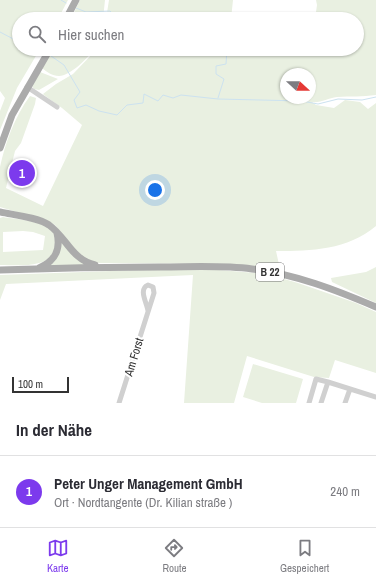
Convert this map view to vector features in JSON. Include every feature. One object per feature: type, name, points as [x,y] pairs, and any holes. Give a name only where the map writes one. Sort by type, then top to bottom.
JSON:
[{"type":"main road","points":[[70,12],[76,0]]},
{"type":"main road","points":[[0,145],[12,115],[46,56]]},
{"type":"main road","points":[[0,213],[42,221],[48,224],[82,260],[101,267]]},
{"type":"main road","points":[[38,269],[50,262],[55,256],[58,250],[59,241],[57,233]]},
{"type":"main road","name":"B 22","points":[[0,270],[216,266],[252,269],[283,274],[310,281],[342,292],[376,307]]},
{"type":"street","points":[[27,87],[57,107]]},
{"type":"street","name":"Am Forst","points":[[119,403],[148,311]]},
{"type":"street","points":[[309,403],[316,380],[328,382],[376,397]]},
{"type":"street","points":[[321,403],[328,382]]},
{"type":"street","points":[[345,403],[350,389]]},
{"type":"green space","points":[[0,0],[68,0],[62,12],[12,12],[12,56],[36,56],[17,88],[0,130],[0,111],[5,98],[0,91]]},
{"type":"green space","points":[[80,0],[105,0],[104,12],[74,12]]},
{"type":"green space","points":[[109,0],[233,0],[232,12],[107,12]]},
{"type":"green space","points":[[316,0],[376,0],[376,95],[337,97],[316,102],[316,68],[280,68],[280,104],[315,104],[334,108],[345,100],[360,102],[368,109],[376,103],[376,226],[365,234],[353,240],[329,248],[276,251],[280,269],[213,264],[99,263],[89,262],[73,248],[55,225],[47,221],[0,207],[0,167],[2,158],[15,121],[30,96],[36,98],[35,104],[21,143],[15,151],[6,188],[43,206],[82,125],[43,94],[73,74],[90,56],[364,56],[364,12],[316,12]]},
{"type":"green space","points":[[50,56],[89,56],[73,70],[63,75],[52,75],[42,68]]},
{"type":"green space","points":[[40,72],[58,79],[39,90],[34,89],[32,86]]},
{"type":"green space","points":[[3,217],[35,222],[51,229],[55,237],[55,243],[53,252],[49,258],[43,262],[35,264],[0,265],[0,218]],"holes":[[[3,232],[33,232],[45,236],[43,250],[3,252]]]},
{"type":"green space","points":[[61,241],[86,265],[47,266],[58,255]]},
{"type":"green space","points":[[376,267],[376,303],[332,282],[331,278],[366,272]]},
{"type":"green space","points":[[194,268],[267,274],[356,303],[376,312],[376,373],[335,360],[329,378],[314,377],[247,356],[234,403],[184,403],[193,275],[6,284],[0,300],[0,275]]},
{"type":"green space","points":[[253,364],[303,379],[296,403],[262,403],[243,397]]},
{"type":"waterway","points":[[61,0],[66,3]]},
{"type":"waterway","points":[[76,8],[86,12]]},
{"type":"waterway","points":[[86,12],[111,12]]},
{"type":"waterway","points":[[0,32],[12,38]]},
{"type":"waterway","points":[[51,56],[64,65],[80,92],[74,100],[77,108],[86,105],[99,111],[117,115],[127,105],[143,103],[144,94],[158,101],[163,95],[173,98],[181,95],[218,99],[302,101],[318,104],[338,99],[362,100],[376,97]]},
{"type":"waterway","points":[[218,98],[224,79],[216,74],[216,66],[226,64],[227,56]]},
{"type":"place","name":"Peter Unger Management GmbH","points":[[22,173]]}]
